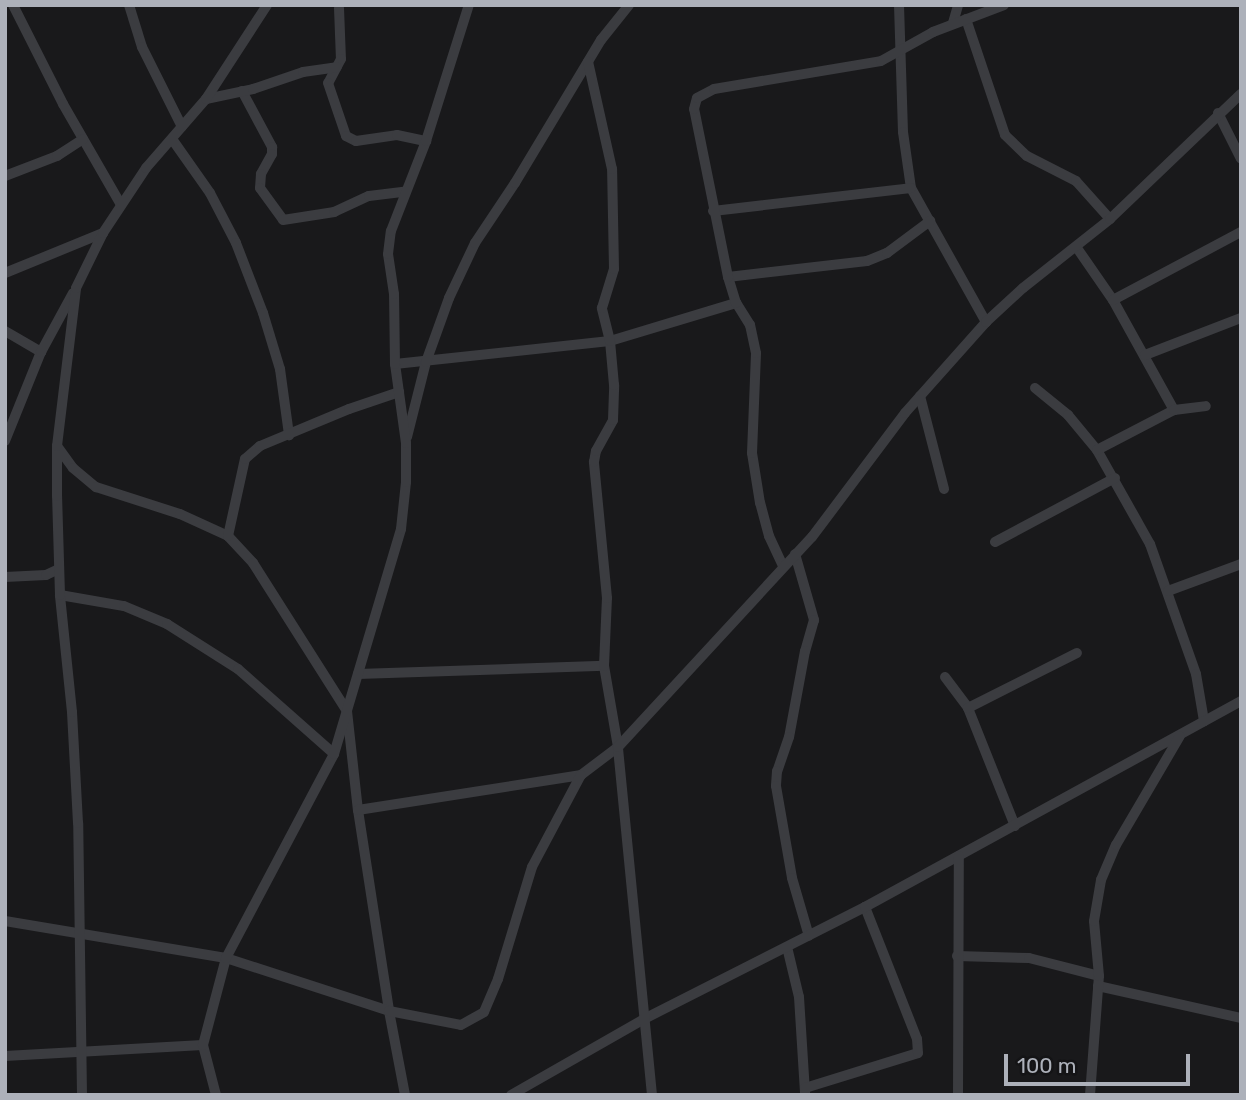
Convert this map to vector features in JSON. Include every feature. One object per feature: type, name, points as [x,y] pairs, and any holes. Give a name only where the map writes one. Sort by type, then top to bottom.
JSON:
[{"type":"street","points":[[13,5],[121,205]]},
{"type":"street","points":[[129,5],[142,47],[182,127]]},
{"type":"street","points":[[5,441],[41,352],[103,233],[146,168],[206,99],[267,5]]},
{"type":"street","points":[[353,5],[339,6],[341,59],[328,83],[349,140],[397,135],[426,141]]},
{"type":"street","points":[[216,1095],[203,1045],[226,958],[334,754],[401,529],[406,482],[406,443],[396,364],[394,294],[388,254],[391,230],[426,141],[469,5]]},
{"type":"street","points":[[406,443],[426,362],[449,298],[475,243],[588,62],[629,5]]},
{"type":"street","points":[[898,5],[903,132],[911,188],[986,322]]},
{"type":"street","points":[[953,23],[958,5]]},
{"type":"street","points":[[783,566],[769,536],[760,503],[752,453],[756,353],[750,325],[736,303],[728,277],[694,109],[697,98],[703,92],[881,61],[953,23],[1004,5]]},
{"type":"street","points":[[966,19],[1005,135],[1027,156],[1076,181],[1110,219]]},
{"type":"street","points":[[588,62],[612,169],[614,269],[602,308],[610,341],[614,385],[612,420],[596,451],[594,462],[607,598],[604,666],[618,747],[652,1095]]},
{"type":"street","points":[[206,99],[242,92],[303,72],[337,67]]},
{"type":"street","points":[[242,92],[272,146],[272,154],[261,174],[260,188],[283,220],[334,212],[369,196],[404,192]]},
{"type":"street","points":[[5,921],[226,958],[388,1011],[461,1025],[484,1012],[498,979],[532,867],[581,775],[618,747],[812,537],[920,396],[986,322],[1023,288],[1077,248],[1110,219],[1218,113],[1241,94]]},
{"type":"street","points":[[1218,113],[1241,159]]},
{"type":"street","points":[[5,176],[57,156],[83,139]]},
{"type":"street","points":[[172,139],[210,193],[236,243],[263,313],[280,369],[289,435]]},
{"type":"street","points":[[713,211],[911,188]]},
{"type":"street","points":[[728,277],[867,261],[887,253],[930,221]]},
{"type":"street","points":[[1112,300],[1241,232]]},
{"type":"street","points":[[5,274],[103,233]]},
{"type":"street","points":[[1077,248],[1145,355],[1174,410]]},
{"type":"street","points":[[76,288],[57,446],[60,595],[72,712],[80,932],[82,1095]]},
{"type":"street","points":[[396,364],[523,348],[610,341],[736,303]]},
{"type":"street","points":[[1145,355],[1241,318]]},
{"type":"street","points":[[5,331],[41,352]]},
{"type":"street","points":[[1035,388],[1068,415],[1097,450],[1150,544],[1196,674],[1204,721]]},
{"type":"street","points":[[228,536],[245,459],[260,446],[349,409],[399,392]]},
{"type":"street","points":[[920,396],[944,489]]},
{"type":"street","points":[[1097,450],[1174,410],[1206,405]]},
{"type":"street","points":[[57,446],[73,468],[96,487],[180,514],[228,536],[253,564],[347,711],[358,810],[388,1011],[405,1095]]},
{"type":"street","points":[[995,542],[1115,478]]},
{"type":"street","points":[[795,554],[814,620],[805,651],[789,737],[777,771],[776,786],[792,878],[809,936]]},
{"type":"street","points":[[1168,591],[1241,564]]},
{"type":"street","points":[[5,577],[46,575],[59,569]]},
{"type":"street","points":[[60,595],[124,606],[167,624],[237,669],[334,754]]},
{"type":"street","points":[[968,708],[1077,653]]},
{"type":"street","points":[[358,674],[604,666]]},
{"type":"street","points":[[945,677],[968,708],[1015,826]]},
{"type":"street","points":[[511,1095],[646,1018],[866,907],[1241,701]]},
{"type":"street","points":[[1090,1095],[1099,981],[1094,921],[1101,880],[1116,845],[1180,736]]},
{"type":"street","points":[[358,810],[581,775]]},
{"type":"street","points":[[958,1095],[959,856]]},
{"type":"street","points":[[788,947],[799,997],[805,1091],[918,1053],[917,1040],[866,907]]},
{"type":"street","points":[[957,956],[1029,958],[1099,981],[1241,1018]]},
{"type":"street","points":[[5,1056],[203,1045]]}]
